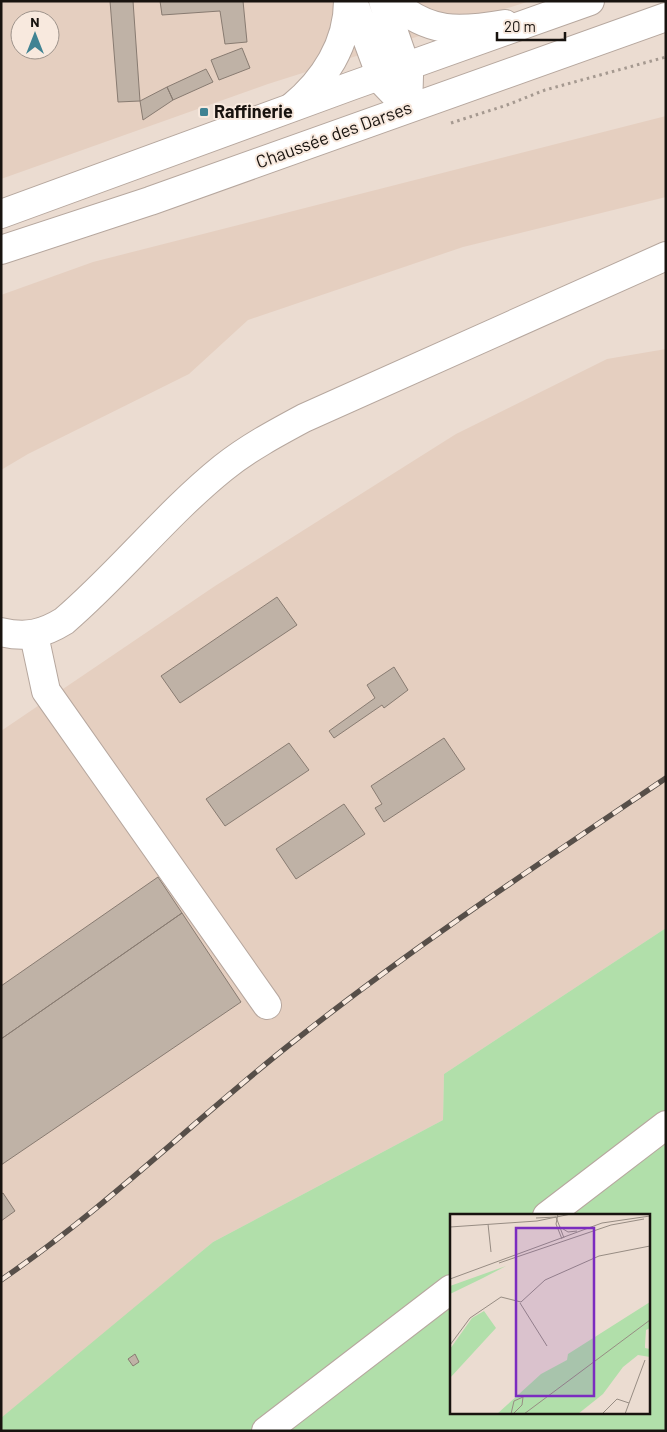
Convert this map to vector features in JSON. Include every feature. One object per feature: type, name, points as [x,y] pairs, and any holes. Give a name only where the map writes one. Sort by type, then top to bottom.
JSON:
[{"type":"main road","points":[[292,107],[307,94],[332,61],[343,37],[348,1]]},
{"type":"main road","points":[[353,1],[380,76],[389,90],[408,108]]},
{"type":"main road","points":[[383,1],[407,66],[410,85],[408,108]]},
{"type":"main road","points":[[392,1],[424,23],[447,30],[476,29],[541,18]]},
{"type":"main road","points":[[1,214],[292,107],[590,1]]},
{"type":"main road","name":"Chaussée des Darses","points":[[1,250],[150,201],[666,17]]},
{"type":"main road","points":[[1,632],[25,636],[34,635],[64,621],[209,480],[254,446],[304,418],[666,256]]},
{"type":"main road","points":[[34,635],[46,691],[267,1005]]},
{"type":"main road","points":[[550,1214],[666,1125]]},
{"type":"main road","points":[[266,1431],[450,1290]]},
{"type":"shaded area","points":[[1,1],[530,1],[268,84],[1,179]]},
{"type":"shaded area","points":[[666,116],[666,197],[463,247],[248,320],[189,374],[28,454],[1,470],[1,295],[93,262]]},
{"type":"shaded area","points":[[666,349],[666,928],[444,1074],[443,1120],[213,1242],[1,1420],[1,731],[215,586],[456,434],[607,359]]},
{"type":"green space","points":[[666,928],[666,1431],[1,1431],[1,1418],[213,1242],[443,1120],[444,1074]]},
{"type":"building","points":[[110,1],[133,1],[140,101],[118,102]]},
{"type":"building","points":[[160,1],[243,1],[247,42],[225,44],[220,11],[162,15]]},
{"type":"building","points":[[242,48],[250,68],[219,80],[211,60]]},
{"type":"building","points":[[206,69],[213,82],[173,100],[167,87]]},
{"type":"building","points":[[167,87],[173,100],[143,120],[140,101]]},
{"type":"building","points":[[277,597],[297,625],[180,703],[161,676]]},
{"type":"building","points":[[394,667],[408,690],[384,708],[382,705],[334,738],[329,731],[375,698],[367,685]]},
{"type":"building","points":[[444,738],[465,769],[384,822],[375,808],[382,804],[371,786]]},
{"type":"building","points":[[289,743],[309,770],[225,826],[206,799]]},
{"type":"building","points":[[344,804],[365,834],[296,879],[276,849]]},
{"type":"building","points":[[158,877],[182,913],[1,1039],[1,986]]},
{"type":"building","points":[[182,913],[241,1002],[1,1165],[1,1039]]},
{"type":"building","points":[[3,1193],[15,1211],[1,1221],[1,1194]]},
{"type":"building","points":[[135,1354],[139,1362],[133,1366],[128,1359]]},
{"type":"railway","points":[[1,1280],[77,1224],[256,1072],[338,1007],[477,906],[666,778]]},
{"type":"place","name":"Raffinerie","points":[[204,112]]}]
